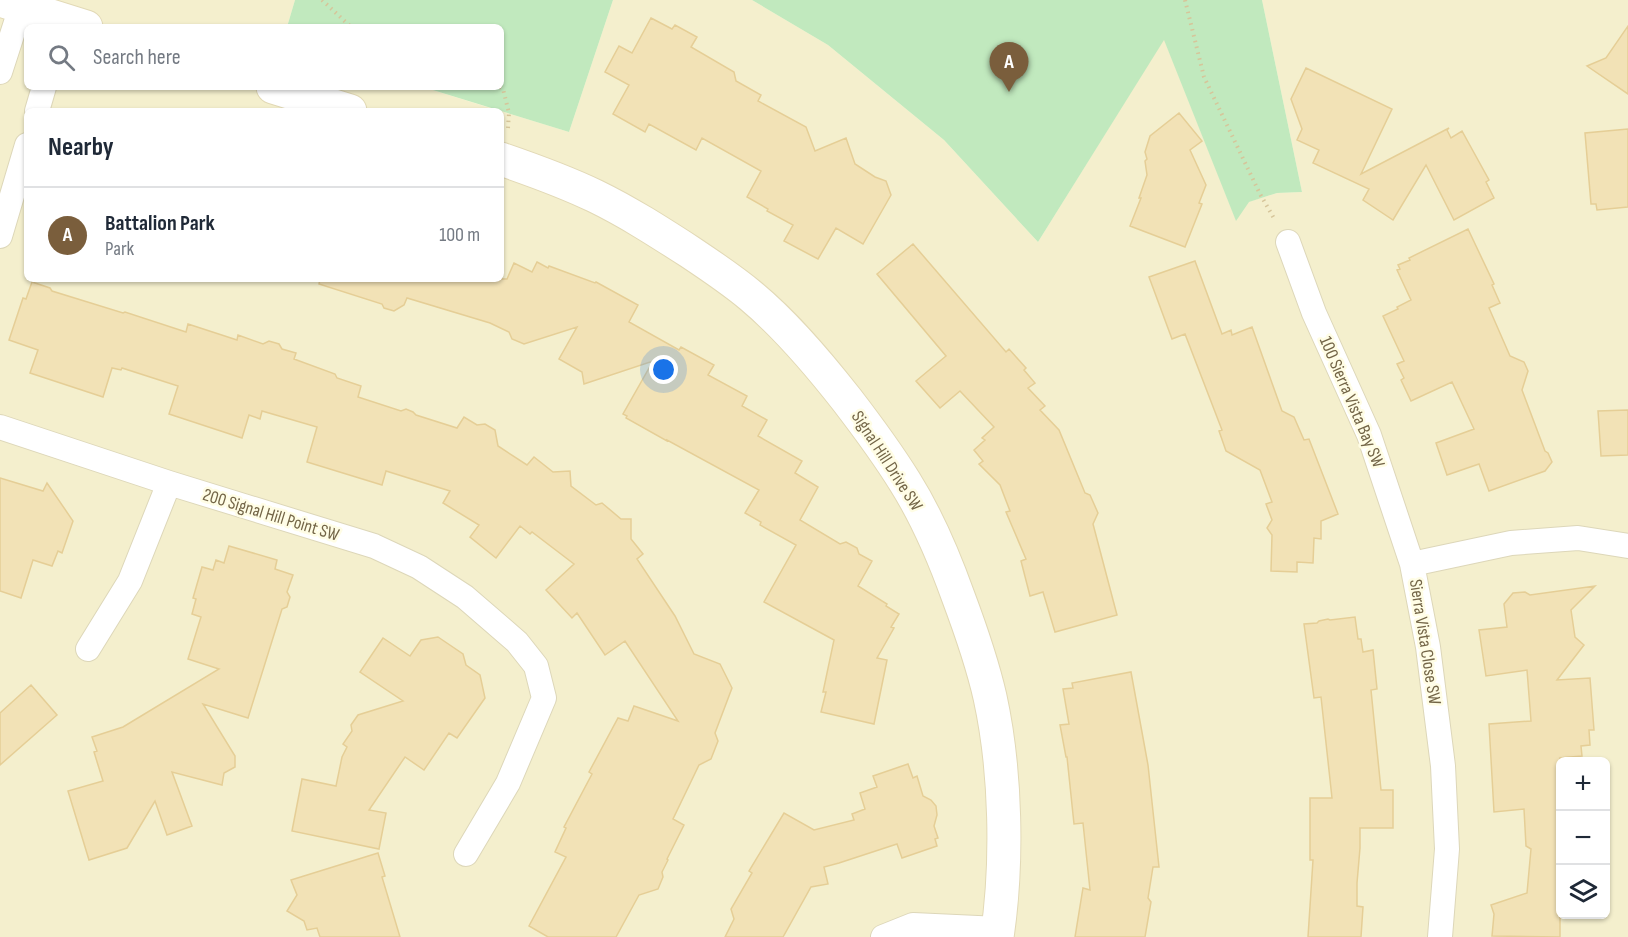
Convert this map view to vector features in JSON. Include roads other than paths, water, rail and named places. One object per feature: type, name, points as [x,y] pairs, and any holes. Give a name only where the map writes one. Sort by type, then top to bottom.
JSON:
[{"type":"street","points":[[0,72],[10,4],[68,24]]},
{"type":"street","points":[[38,108],[43,90]]},
{"type":"street","points":[[283,90],[340,108]]},
{"type":"street","points":[[0,236],[24,155]]},
{"type":"street","name":"Signal Hill Drive SW","points":[[504,160],[595,196],[654,229],[751,296],[788,331],[830,378],[870,430],[906,484],[942,553],[968,622],[990,695],[1002,783],[1003,867],[998,933]]},
{"type":"street","name":"100 Sierra Vista Bay SW","points":[[1288,242],[1314,313],[1369,435],[1412,564]]},
{"type":"street","name":"200 Signal Hill Point SW","points":[[0,427],[169,483],[374,546],[419,567],[465,597],[517,642],[536,666],[544,698],[507,783],[466,854]]},
{"type":"street","points":[[87,649],[130,581],[169,483]]},
{"type":"street","name":"Sierra Vista Close SW","points":[[1440,937],[1447,849],[1443,766],[1428,647],[1412,564],[1511,543],[1578,538],[1628,546]]},
{"type":"street","points":[[883,937],[913,925],[998,933]]},
{"type":"place","name":"Battalion Park","points":[[1009,92]]}]
